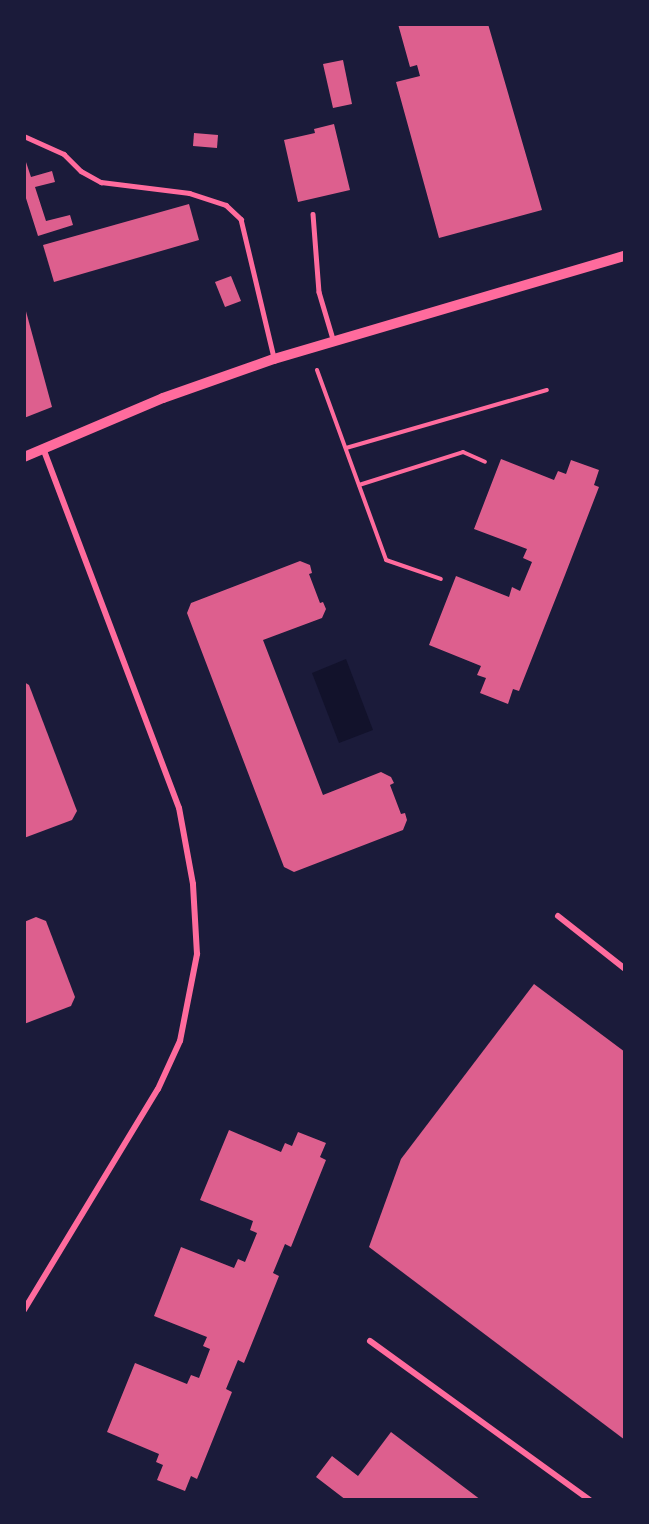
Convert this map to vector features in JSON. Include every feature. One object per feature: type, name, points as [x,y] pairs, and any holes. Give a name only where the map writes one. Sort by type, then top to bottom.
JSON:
[{"type":"street","points":[[24,457],[163,398],[333,339],[625,256]]},
{"type":"street","points":[[24,1310],[158,1089],[180,1041],[196,954],[193,884],[178,808],[43,447]]},
{"type":"street","points":[[558,916],[625,969]]},
{"type":"street","points":[[370,1341],[590,1500]]},
{"type":"lane","points":[[24,136],[64,154],[81,171],[101,182],[189,193],[226,205],[241,219],[274,359]]},
{"type":"lane","points":[[313,214],[319,292],[333,339]]},
{"type":"path","points":[[309,348],[386,560],[441,579]]},
{"type":"path","points":[[346,448],[547,390]]},
{"type":"path","points":[[359,485],[463,452],[485,462]]},
{"type":"shaded area","points":[[346,659],[373,730],[339,743],[312,673]]},
{"type":"building","points":[[398,24],[488,24],[542,210],[439,238],[396,82],[420,76],[417,65],[410,67]]},
{"type":"building","points":[[343,60],[352,104],[333,108],[323,64]]},
{"type":"building","points":[[334,124],[350,190],[298,202],[284,140],[315,133],[314,129]]},
{"type":"building","points":[[194,133],[218,135],[217,148],[193,146]]},
{"type":"building","points":[[24,156],[31,177],[52,171],[55,182],[35,187],[46,221],[70,215],[73,225],[38,236],[24,192]]},
{"type":"building","points":[[189,204],[199,240],[54,282],[43,245]]},
{"type":"building","points":[[231,276],[241,301],[225,307],[215,282]]},
{"type":"building","points":[[24,304],[52,407],[24,418]]},
{"type":"building","points":[[501,459],[554,480],[558,471],[566,474],[571,460],[599,470],[594,485],[599,487],[565,575],[519,691],[513,689],[508,704],[480,693],[486,678],[477,675],[481,666],[429,645],[456,576],[509,597],[512,587],[520,591],[532,562],[523,558],[527,549],[474,529]]},
{"type":"building","points":[[300,561],[310,565],[312,573],[309,574],[320,603],[323,602],[326,609],[322,618],[263,640],[323,795],[381,772],[391,777],[394,783],[390,785],[401,814],[405,813],[407,820],[403,830],[294,872],[284,867],[187,613],[191,603]]},
{"type":"building","points":[[24,682],[29,685],[77,811],[72,820],[24,838]]},
{"type":"building","points":[[36,917],[46,921],[75,997],[71,1006],[24,1024],[24,922]]},
{"type":"building","points":[[534,984],[625,1052],[625,1440],[369,1247],[401,1159]]},
{"type":"building","points":[[229,1130],[281,1152],[285,1143],[292,1146],[298,1132],[326,1143],[320,1157],[326,1160],[291,1247],[285,1244],[273,1273],[279,1276],[244,1363],[238,1360],[226,1389],[232,1392],[197,1479],[191,1476],[185,1491],[157,1480],[163,1465],[156,1462],[159,1454],[107,1432],[135,1363],[187,1384],[191,1375],[199,1378],[210,1349],[203,1346],[207,1337],[154,1316],[181,1247],[234,1268],[238,1259],[245,1262],[257,1233],[250,1230],[253,1221],[200,1200]]},
{"type":"building","points":[[391,1432],[481,1500],[346,1500],[316,1477],[332,1456],[358,1476]]}]
